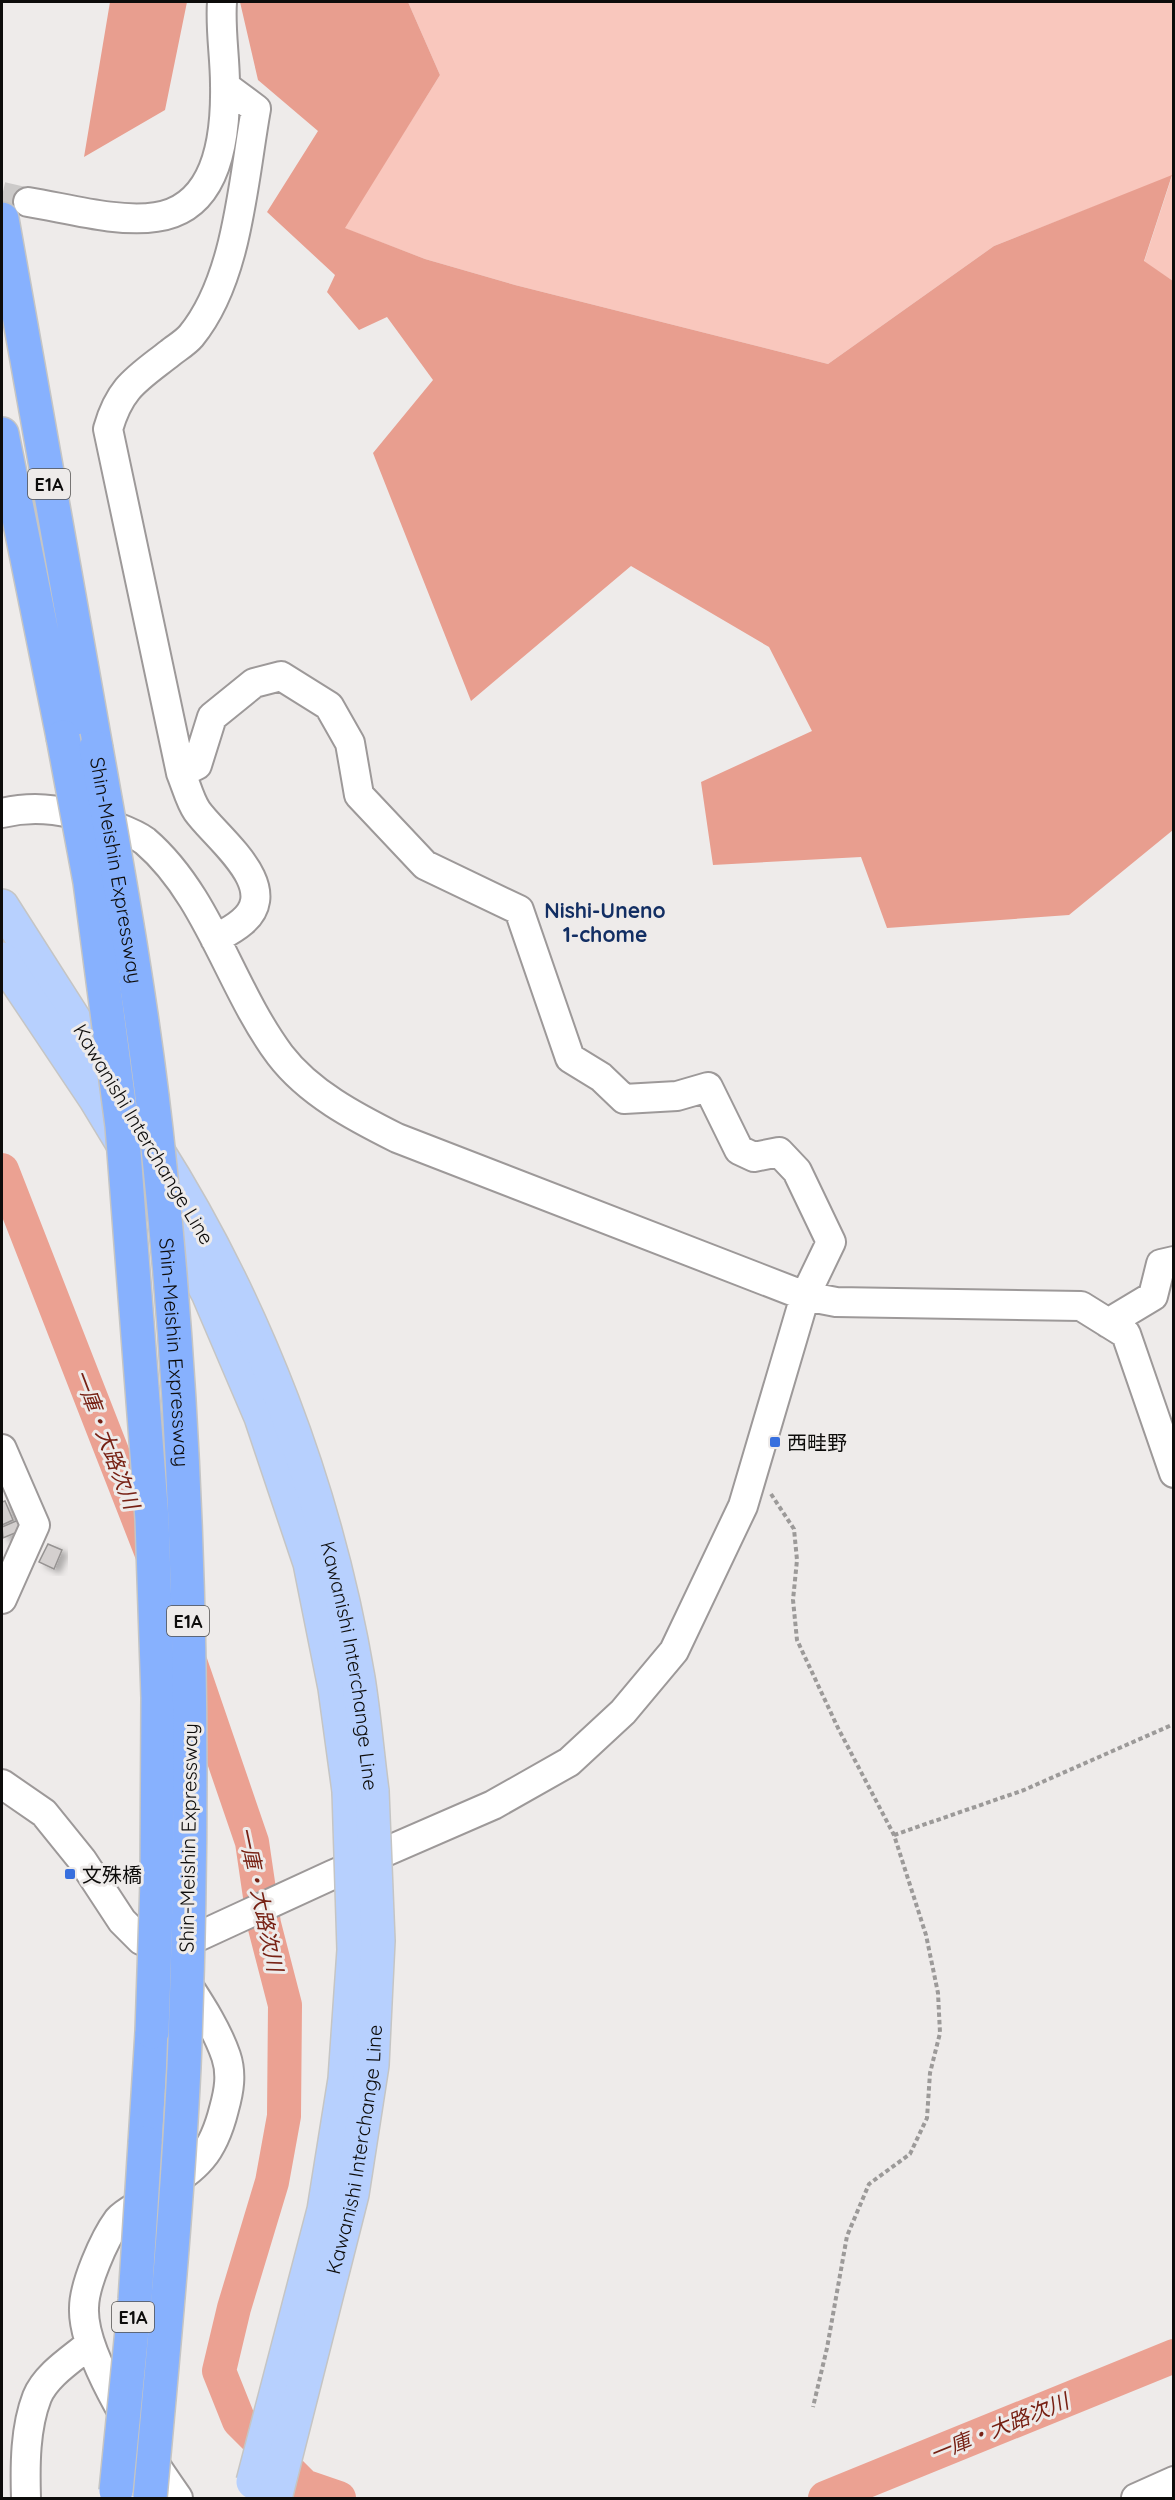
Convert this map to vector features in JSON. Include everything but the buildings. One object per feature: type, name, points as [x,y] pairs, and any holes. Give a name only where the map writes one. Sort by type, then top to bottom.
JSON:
[{"type":"highway","name":"Shin-Meishin Expressway","points":[[15,211],[96,748],[137,978],[159,1153],[172,1297],[184,1489],[190,1721],[184,2068],[173,2245],[150,2499]]},
{"type":"highway","name":"E1A","points":[[2,434],[58,738]]},
{"type":"highway","points":[[2,526],[58,738]]},
{"type":"highway","name":"Shin-Meishin Expressway","points":[[58,738],[90,882],[122,1126],[152,1519],[158,1698],[157,1881],[152,2032],[135,2300],[116,2495]]},
{"type":"main road","name":"Kawanishi Interchange Line","points":[[2,906],[180,1185],[231,1281],[284,1404],[331,1555],[358,1678],[360,1791],[378,1941],[372,2065],[352,2194],[259,2493]]},
{"type":"main road","name":"Kawanishi Interchange Line","points":[[2,959],[94,1098],[152,1192],[208,1293],[261,1417],[310,1563],[335,1688],[360,1791]]},
{"type":"street","points":[[15,211],[130,218],[156,217],[178,211],[201,191],[214,170],[223,142],[225,86],[222,2]]},
{"type":"street","points":[[215,939],[244,921],[254,904],[253,884],[245,864],[197,810],[182,773],[108,429],[114,407],[126,388],[190,337],[212,302],[230,255],[256,110],[225,86]]},
{"type":"street","points":[[167,1951],[332,1875],[493,1805],[569,1761],[623,1712],[674,1651],[743,1506],[805,1296],[831,1242],[797,1171],[779,1152],[754,1157],[739,1150],[708,1087],[676,1096],[624,1099],[601,1077],[570,1058],[519,909],[425,865],[359,795],[350,743],[329,706],[281,676],[254,683],[212,717],[197,765],[182,773]]},
{"type":"street","points":[[2,813],[22,808],[55,808],[95,819],[143,840],[178,875],[215,939],[244,1000],[281,1056],[310,1085],[354,1117],[397,1138],[805,1296],[836,1302],[1081,1306],[1126,1334],[1173,1473]]},
{"type":"street","points":[[1108,1323],[1153,1296],[1161,1264],[1173,1261]]},
{"type":"street","points":[[2,1449],[35,1525],[2,1599]]},
{"type":"street","points":[[2,1784],[44,1813],[82,1860],[122,1921],[141,1940],[167,1951],[209,2019],[226,2057],[231,2085],[217,2137],[202,2161],[119,2220],[87,2281],[83,2310],[90,2344],[139,2442],[178,2499]]},
{"type":"street","points":[[26,2499],[25,2455],[38,2396],[56,2372],[90,2344]]},
{"type":"street","points":[[1136,2499],[1173,2481]]},
{"type":"path","points":[[755,1471],[794,1529],[796,1560],[793,1600],[797,1640],[838,1728],[894,1835],[926,1935],[938,1993],[940,2032],[930,2073],[927,2118],[910,2154],[868,2184],[847,2235],[827,2348],[813,2407]]},
{"type":"path","points":[[894,1835],[1024,1790],[1173,1724]]},
{"type":"shaded area","points":[[110,2],[187,2],[165,110],[84,157]]},
{"type":"shaded area","points":[[240,2],[408,2],[440,75],[345,228],[425,259],[515,285],[828,364],[994,246],[1172,175],[1144,261],[1173,281],[1173,830],[1069,915],[887,928],[861,857],[713,865],[701,782],[812,731],[769,647],[631,566],[471,701],[373,453],[433,380],[387,317],[359,330],[327,292],[335,275],[267,212],[318,131],[258,80]]},
{"type":"shaded area","points":[[408,2],[1173,2],[1173,281],[1144,262],[1172,176],[994,246],[828,364],[515,285],[425,259],[344,228],[440,75]]},
{"type":"waterway","name":"一庫・大路次川","points":[[2,1170],[152,1554]]},
{"type":"waterway","name":"一庫・大路次川","points":[[191,1664],[252,1842],[264,1924],[285,2005],[284,2116],[272,2182],[234,2308],[219,2371],[239,2421],[304,2486],[339,2498]]},
{"type":"waterway","name":"一庫・大路次川","points":[[825,2498],[1174,2356]]},
{"type":"tunnel","points":[[2,196],[28,202]]},
{"type":"place","name":"西畦野","points":[[775,1442]]},
{"type":"place","name":"文殊橋","points":[[70,1874]]},
{"type":"district","name":"Nishi-Uneno 1-chome","points":[[605,922]]}]
